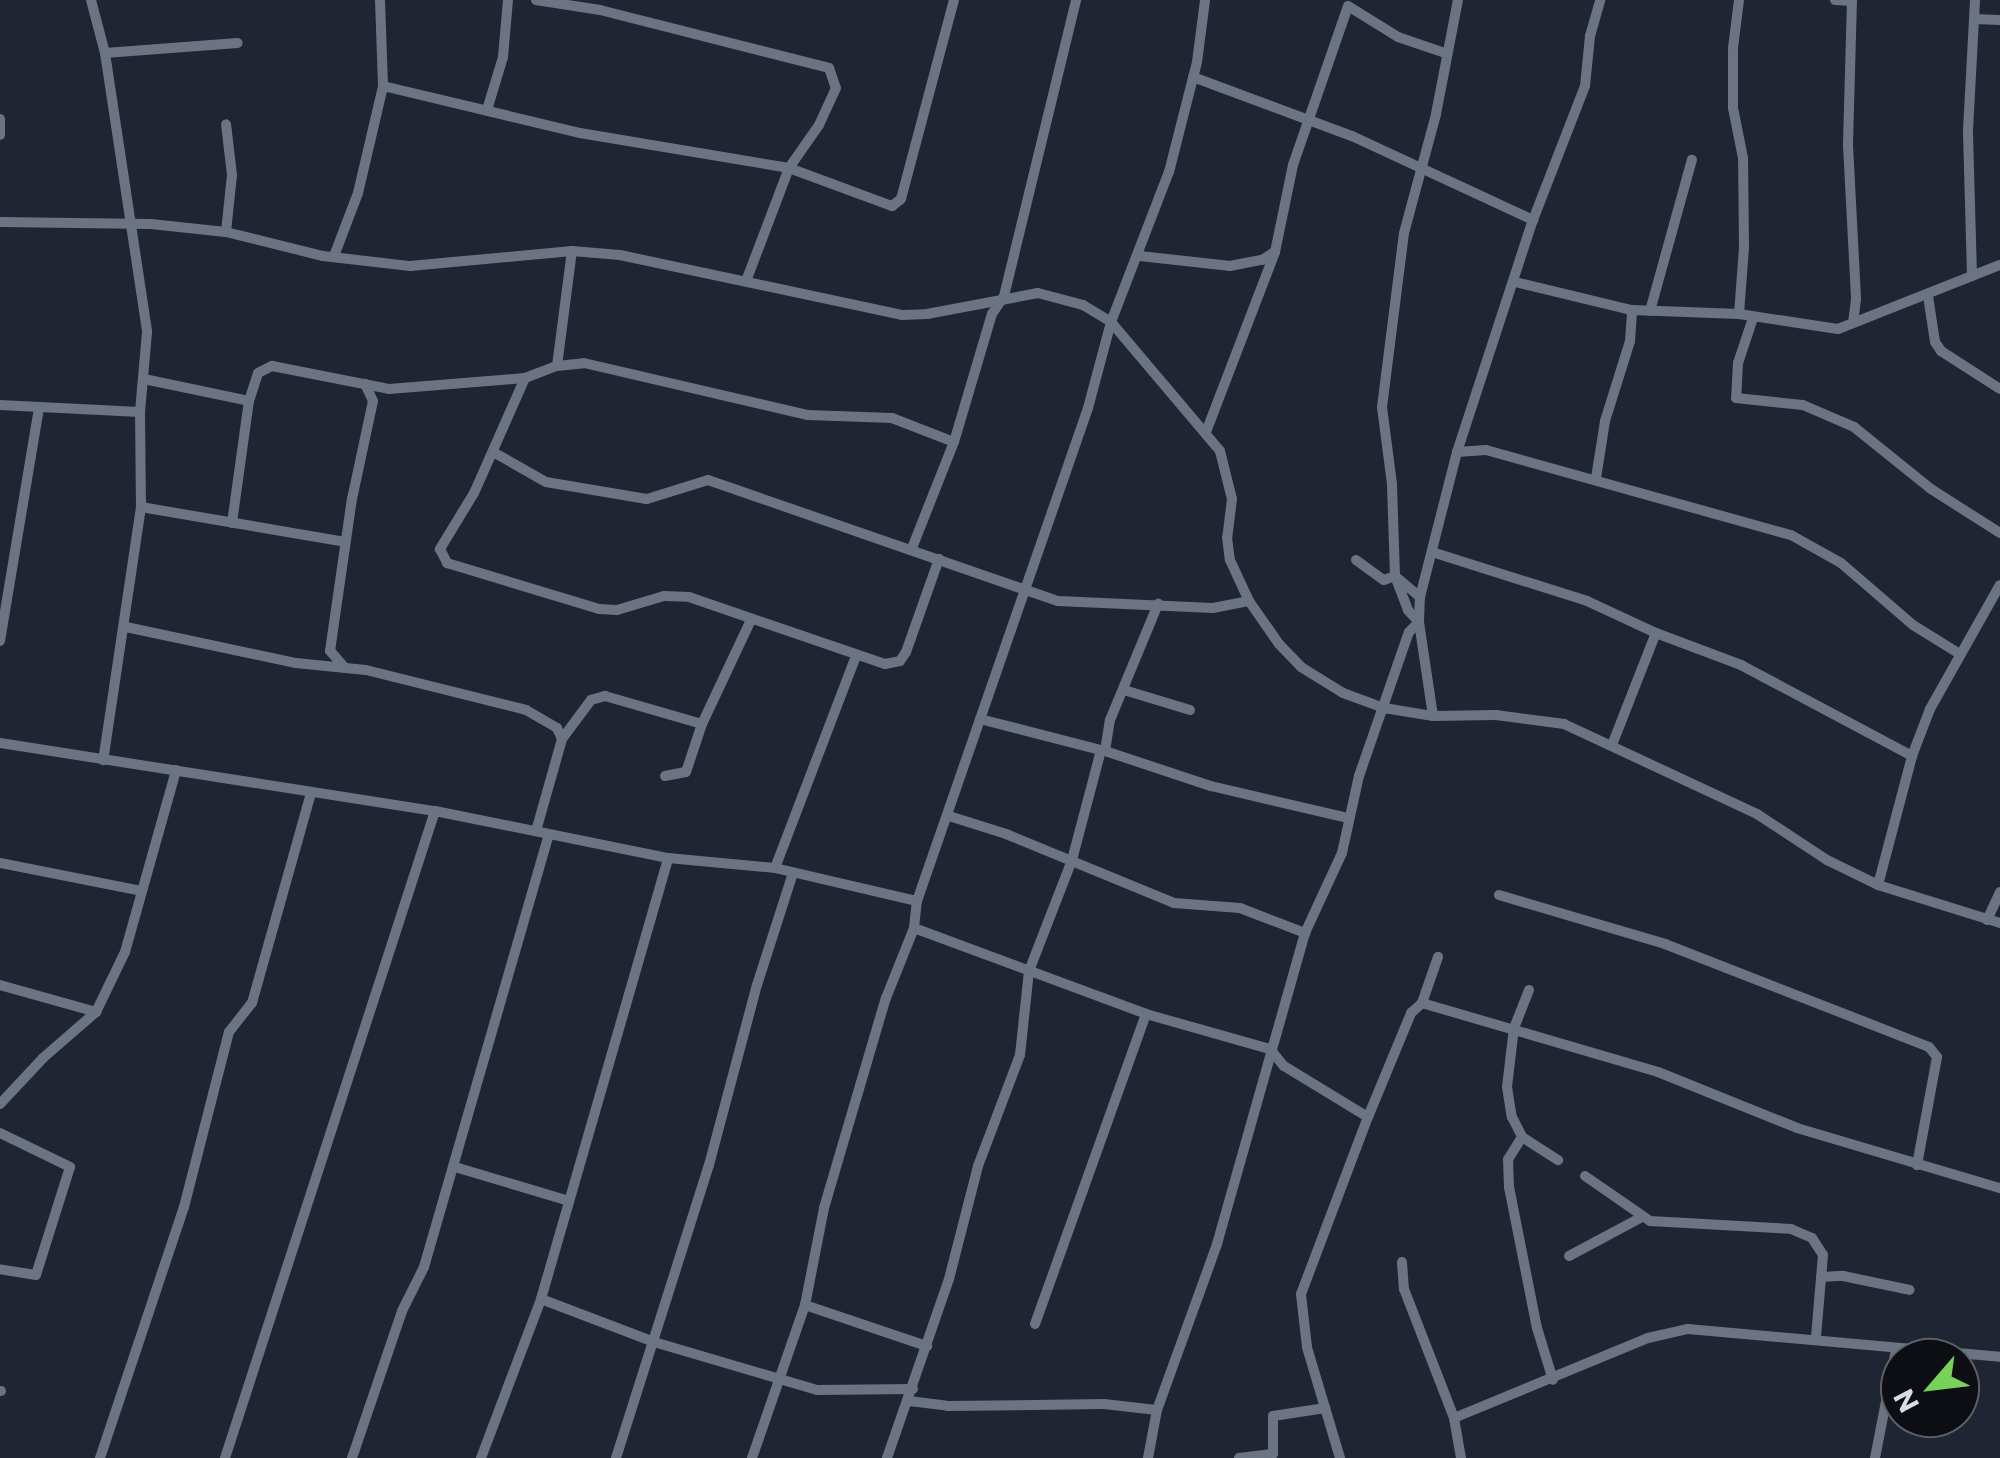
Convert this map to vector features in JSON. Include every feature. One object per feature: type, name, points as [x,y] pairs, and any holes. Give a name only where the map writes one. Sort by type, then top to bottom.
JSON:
[{"type":"street","points":[[91,0],[105,53],[147,332],[140,412],[141,507],[103,760]]},
{"type":"street","points":[[334,256],[358,193],[383,86],[380,0]]},
{"type":"street","points":[[487,110],[503,56],[508,0]]},
{"type":"street","points":[[536,0],[600,10],[822,64],[835,79],[836,88],[819,126],[789,168],[746,281]]},
{"type":"street","points":[[383,86],[580,133],[789,168],[880,202],[899,204],[954,0]]},
{"type":"street","points":[[752,1458],[805,1304],[824,1208],[886,998],[914,928],[917,901],[1088,408],[1111,322],[1140,256],[1169,172],[1193,77],[1205,0]]},
{"type":"street","points":[[1419,622],[1408,610],[1395,576],[1392,484],[1382,407],[1398,270],[1458,0]]},
{"type":"street","points":[[1432,716],[1419,622],[1420,597],[1457,452],[1533,220],[1586,86],[1590,36],[1600,0]]},
{"type":"street","points":[[1738,314],[1744,248],[1743,158],[1733,108],[1733,48],[1739,0]]},
{"type":"street","points":[[1834,0],[1851,1],[1848,145],[1856,299],[1853,323]]},
{"type":"street","points":[[1972,276],[1968,130],[1975,0]]},
{"type":"street","points":[[912,548],[954,442],[992,314],[1004,296],[1072,1]]},
{"type":"street","points":[[1206,432],[1275,252],[1293,165],[1349,3],[1398,37],[1445,53]]},
{"type":"street","points":[[1974,18],[2000,20]]},
{"type":"street","points":[[105,53],[238,43]]},
{"type":"street","points":[[1193,77],[1309,120],[1533,220]]},
{"type":"street","points":[[0,119],[0,135]]},
{"type":"street","points":[[226,124],[232,175],[226,232]]},
{"type":"street","points":[[1650,311],[1692,160]]},
{"type":"street","points":[[130,211],[151,224]]},
{"type":"street","points":[[0,222],[151,224],[226,232],[334,256],[410,266],[572,250],[620,255],[902,315],[927,314],[1004,296],[1038,293],[1062,299],[1111,322],[1220,451],[1230,490],[1230,560],[1249,601],[1279,644],[1301,667],[1342,694],[1384,708],[1432,716],[1496,715],[1564,724],[1757,814],[1827,860],[1878,886],[2000,924]]},
{"type":"street","points":[[557,366],[572,250]]},
{"type":"street","points":[[1140,256],[1244,265],[1275,252]]},
{"type":"street","points":[[1244,265],[1256,278],[1259,295]]},
{"type":"street","points":[[1514,282],[1632,310],[1738,314],[1838,328],[2000,265]]},
{"type":"street","points":[[1928,296],[1934,342],[2000,389]]},
{"type":"street","points":[[1596,478],[1605,421],[1630,340],[1632,310]]},
{"type":"street","points":[[1753,318],[1738,363],[1736,398],[1803,405],[1854,427],[1931,488],[2000,533]]},
{"type":"street","points":[[232,523],[249,400],[258,374],[272,366],[389,388],[525,378],[557,366],[584,363],[808,415],[892,418],[954,442]]},
{"type":"street","points":[[144,378],[249,400]]},
{"type":"street","points":[[525,378],[493,452],[440,549],[446,563],[598,609],[630,608],[676,594],[885,664],[900,661],[939,559]]},
{"type":"street","points":[[318,666],[330,651],[345,542],[373,401],[365,384]]},
{"type":"street","points":[[373,401],[389,388]]},
{"type":"street","points":[[0,405],[140,412]]},
{"type":"street","points":[[0,640],[38,408]]},
{"type":"street","points":[[1457,452],[1486,450],[1791,535],[1840,564],[1914,625],[1960,654]]},
{"type":"street","points":[[493,452],[546,482],[647,500],[708,480],[1058,602],[1212,608],[1249,601]]},
{"type":"street","points":[[141,507],[345,542]]},
{"type":"street","points":[[1432,552],[1587,601],[1656,634],[1741,665],[1912,756]]},
{"type":"street","points":[[1356,560],[1384,580],[1395,576]]},
{"type":"street","points":[[1395,576],[1420,597]]},
{"type":"street","points":[[1878,886],[1912,756],[1960,654],[2000,586]]},
{"type":"street","points":[[887,1458],[927,1346],[978,1166],[1020,1056],[1028,971],[1072,860],[1110,720],[1158,604]]},
{"type":"street","points":[[665,776],[686,772],[702,724],[751,620]]},
{"type":"street","points":[[1152,1456],[1157,1410],[1217,1244],[1305,933],[1342,852],[1347,818],[1409,632],[1419,622]]},
{"type":"street","points":[[126,627],[346,669],[526,710],[556,728],[562,739]]},
{"type":"street","points":[[1612,745],[1656,634]]},
{"type":"street","points":[[330,651],[346,669]]},
{"type":"street","points":[[775,868],[856,656]]},
{"type":"street","points":[[1124,690],[1190,710]]},
{"type":"street","points":[[536,831],[562,739],[591,700],[605,696],[702,724]]},
{"type":"street","points":[[980,719],[1103,750],[1211,786],[1347,818]]},
{"type":"street","points":[[1086,746],[1110,720]]},
{"type":"street","points":[[0,743],[435,811],[668,858],[775,868],[792,876],[917,901]]},
{"type":"street","points":[[0,1104],[96,1012],[125,952],[176,770]]},
{"type":"street","points":[[100,1458],[184,1207],[229,1032],[252,1003],[311,793]]},
{"type":"street","points":[[225,1458],[435,811]]},
{"type":"street","points":[[949,816],[1072,860],[1174,903],[1240,908],[1305,933]]},
{"type":"street","points":[[352,1458],[402,1310],[424,1267],[549,836]]},
{"type":"street","points":[[481,1458],[541,1299],[668,858]]},
{"type":"street","points":[[0,863],[141,891]]},
{"type":"street","points":[[616,1458],[792,876]]},
{"type":"street","points":[[1988,920],[2000,892]]},
{"type":"street","points":[[1498,895],[1664,944],[1930,1048],[1937,1057],[1917,1165]]},
{"type":"street","points":[[914,928],[1146,1014],[1270,1048],[1284,1066],[1368,1117]]},
{"type":"street","points":[[1340,1458],[1302,1326],[1301,1294],[1368,1117],[1411,1013],[1422,1003],[1438,957]]},
{"type":"street","points":[[0,986],[96,1012]]},
{"type":"street","points":[[1529,990],[1514,1028],[1508,1087],[1512,1117],[1522,1137],[1558,1160]]},
{"type":"street","points":[[1422,1003],[1658,1072],[1798,1128],[2000,1188]]},
{"type":"street","points":[[1035,1324],[1146,1014]]},
{"type":"street","points":[[0,1133],[70,1167],[36,1275],[0,1269]]},
{"type":"street","points":[[1522,1137],[1508,1159],[1510,1187],[1536,1328],[1553,1380]]},
{"type":"street","points":[[455,1167],[570,1201]]},
{"type":"street","points":[[1586,1176],[1642,1218]]},
{"type":"street","points":[[1569,1256],[1642,1218],[1802,1231],[1823,1255],[1816,1337]]},
{"type":"street","points":[[1402,1262],[1404,1289],[1454,1418],[1462,1458]]},
{"type":"street","points":[[1820,1276],[1842,1276],[1910,1290]]},
{"type":"street","points":[[541,1299],[654,1342],[778,1380],[846,1393],[911,1395],[948,1406],[1104,1404],[1157,1410]]},
{"type":"street","points":[[805,1304],[927,1346]]},
{"type":"street","points":[[1454,1418],[1648,1338],[1688,1328],[1816,1337],[1880,1347]]},
{"type":"street","points":[[1240,1458],[1273,1454],[1273,1416],[1325,1408]]},
{"type":"street","points":[[1875,1458],[1880,1432]]}]
